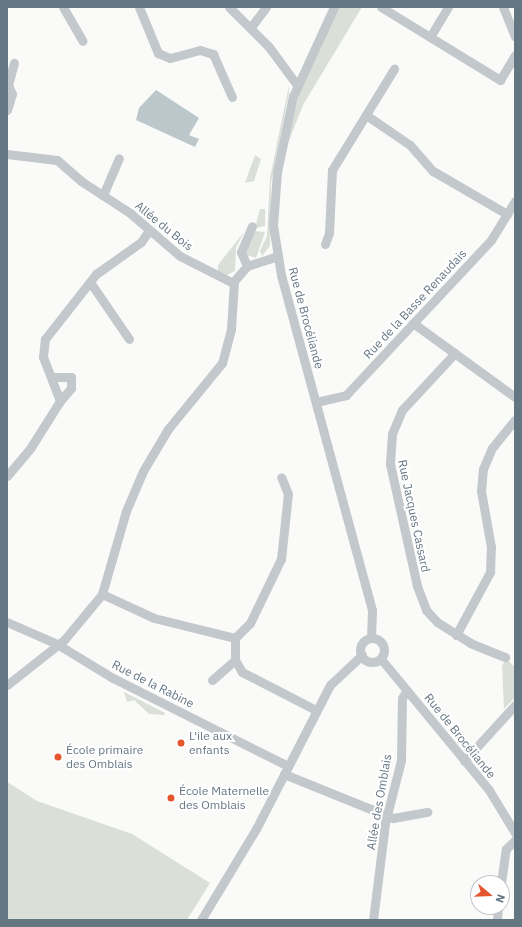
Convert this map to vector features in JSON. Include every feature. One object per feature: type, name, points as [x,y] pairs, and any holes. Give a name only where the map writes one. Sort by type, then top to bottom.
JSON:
[{"type":"street","points":[[63,7],[83,41]]},
{"type":"street","points":[[139,7],[158,53],[170,58],[200,50],[213,54],[232,97]]},
{"type":"street","points":[[228,7],[251,27],[297,85]]},
{"type":"street","points":[[251,27],[266,7]]},
{"type":"street","name":"Rue de Brocéliande","points":[[334,7],[297,85],[275,185],[273,225],[277,256],[372,610],[371,638]]},
{"type":"street","points":[[381,7],[500,80],[515,55]]},
{"type":"street","points":[[430,37],[448,7]]},
{"type":"street","points":[[503,7],[515,37]]},
{"type":"street","points":[[7,110],[12,94],[8,85],[14,63]]},
{"type":"street","points":[[325,244],[329,233],[332,170],[394,69]]},
{"type":"street","points":[[366,115],[410,144],[433,171],[508,214]]},
{"type":"street","name":"Allée du Bois","points":[[7,154],[53,158],[130,213],[148,232],[193,265],[232,284]]},
{"type":"street","points":[[103,195],[119,158]]},
{"type":"street","name":"Rue de la Basse Renaudais","points":[[316,402],[346,396],[491,240],[515,201]]},
{"type":"street","points":[[247,266],[241,252],[252,226]]},
{"type":"street","points":[[60,402],[52,376],[43,357],[45,339],[90,282],[148,232]]},
{"type":"street","points":[[7,685],[30,670],[57,644],[64,640],[102,594],[126,511],[148,461],[222,363],[231,329],[232,284],[247,266],[277,256]]},
{"type":"street","points":[[90,282],[129,339]]},
{"type":"street","points":[[414,323],[515,397]]},
{"type":"street","name":"Rue Jacques Cassard","points":[[455,354],[402,410],[390,449],[393,478],[419,593],[431,617],[456,635],[505,658]]},
{"type":"street","points":[[7,476],[31,448],[60,402],[71,388],[71,377],[52,376]]},
{"type":"street","points":[[456,635],[481,596],[490,572],[491,547],[481,491],[483,469],[492,448],[515,420]]},
{"type":"street","points":[[281,477],[288,494],[281,559],[250,623],[235,638],[235,660],[250,678],[316,710]]},
{"type":"street","points":[[102,594],[154,618],[235,638]]},
{"type":"street","name":"Rue de la Rabine","points":[[7,622],[57,644],[113,678],[286,770],[388,816]]},
{"type":"street","points":[[201,920],[233,870],[316,710],[334,680],[362,655],[363,642],[371,638],[384,646],[381,658],[371,661],[362,655]]},
{"type":"street","name":"Rue de Brocéliande","points":[[381,658],[500,805],[515,833]]},
{"type":"street","points":[[212,680],[235,660]]},
{"type":"street","name":"Allée des Omblais","points":[[373,920],[388,816],[401,760],[402,698],[407,690]]},
{"type":"street","points":[[464,761],[515,705]]},
{"type":"street","points":[[388,816],[428,812]]},
{"type":"street","points":[[502,875],[506,849],[515,840]]},
{"type":"shaded area","points":[[338,7],[362,7],[303,105],[286,148],[301,86]]},
{"type":"shaded area","points":[[289,85],[289,93],[271,183],[270,246],[262,256],[260,251],[267,236],[270,178]]},
{"type":"shaded area","points":[[156,90],[199,118],[189,135],[199,139],[195,147],[136,120],[139,108]]},
{"type":"shaded area","points":[[255,155],[261,159],[254,181],[245,183]]},
{"type":"shaded area","points":[[260,209],[265,209],[265,226],[255,228]]},
{"type":"shaded area","points":[[253,231],[265,232],[256,258],[247,255],[245,249]]},
{"type":"shaded area","points":[[244,232],[236,248],[235,271],[227,275],[218,273],[218,265]]},
{"type":"shaded area","points":[[506,659],[515,667],[515,697],[504,709],[502,666]]},
{"type":"shaded area","points":[[124,692],[165,713],[164,715],[149,714],[134,700],[127,702]]},
{"type":"shaded area","points":[[7,782],[37,801],[132,834],[210,883],[187,920],[7,920]]},
{"type":"place","name":"L'ile aux enfants","points":[[181,743]]},
{"type":"place","name":"École primaire des Omblais","points":[[58,757]]},
{"type":"place","name":"École Maternelle des Omblais","points":[[171,798]]}]
